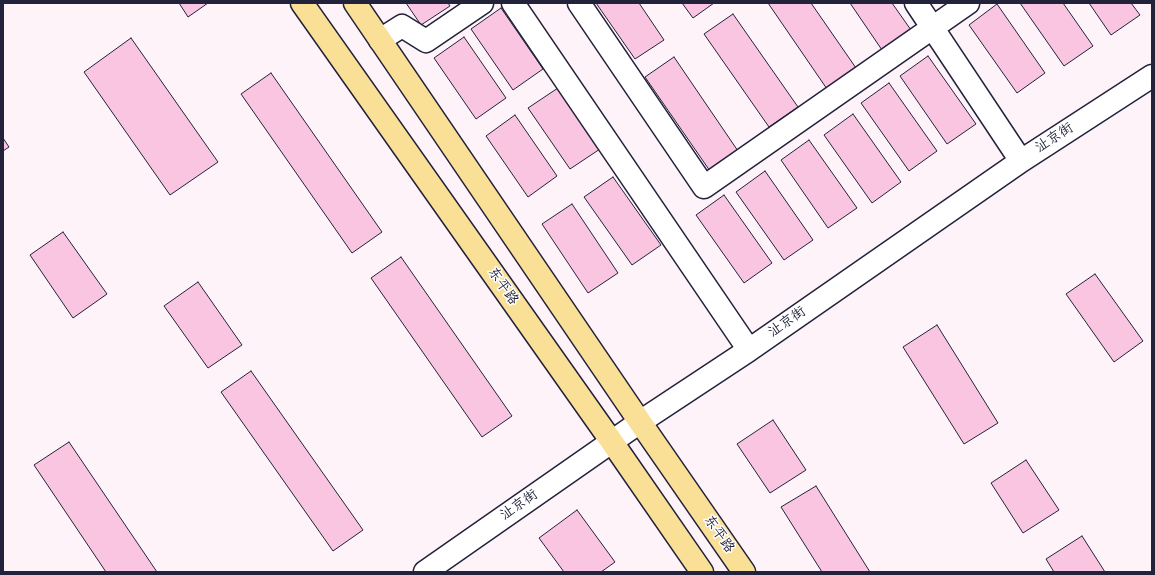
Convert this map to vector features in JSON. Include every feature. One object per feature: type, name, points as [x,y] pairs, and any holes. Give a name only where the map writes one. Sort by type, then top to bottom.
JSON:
[{"type":"main road","name":"东平路","points":[[302,3],[702,572]]},
{"type":"main road","name":"东平路","points":[[355,3],[744,572]]},
{"type":"street","points":[[380,40],[402,26],[426,41],[482,3]]},
{"type":"street","points":[[513,3],[749,350]]},
{"type":"street","points":[[579,3],[704,187],[968,3]]},
{"type":"street","points":[[916,3],[1021,161]]},
{"type":"street","name":"沚京街","points":[[425,572],[640,422],[749,350],[1021,161],[1152,76]]},
{"type":"building","points":[[179,3],[208,3],[188,17]]},
{"type":"building","points":[[406,3],[448,3],[450,6],[421,25]]},
{"type":"building","points":[[596,3],[639,3],[664,40],[635,59]]},
{"type":"building","points":[[682,3],[714,3],[693,18]]},
{"type":"building","points":[[768,3],[811,3],[856,68],[827,89]]},
{"type":"building","points":[[850,3],[892,3],[911,30],[882,50]]},
{"type":"building","points":[[1020,3],[1063,3],[1093,46],[1064,66]]},
{"type":"building","points":[[1089,3],[1131,3],[1140,15],[1111,35]]},
{"type":"building","points":[[997,4],[1045,73],[1017,93],[969,25]]},
{"type":"building","points":[[501,8],[543,69],[513,90],[471,29]]},
{"type":"building","points":[[733,14],[798,107],[769,127],[704,34]]},
{"type":"building","points":[[464,37],[506,98],[476,119],[434,58]]},
{"type":"building","points":[[131,38],[218,162],[170,195],[84,72]]},
{"type":"building","points":[[928,56],[976,124],[947,144],[900,76]]},
{"type":"building","points":[[674,57],[738,151],[710,171],[645,77]]},
{"type":"building","points":[[271,73],[382,232],[352,253],[241,94]]},
{"type":"building","points":[[889,83],[937,151],[909,171],[861,103]]},
{"type":"building","points":[[558,88],[600,149],[570,169],[528,108]]},
{"type":"building","points":[[853,114],[901,182],[872,203],[824,135]]},
{"type":"building","points":[[515,115],[557,176],[528,197],[486,136]]},
{"type":"building","points":[[3,138],[9,147],[3,151]]},
{"type":"building","points":[[809,140],[857,208],[828,228],[781,160]]},
{"type":"building","points":[[765,171],[813,240],[784,260],[736,192]]},
{"type":"building","points":[[613,177],[661,245],[632,265],[584,197]]},
{"type":"building","points":[[724,195],[772,263],[744,283],[696,215]]},
{"type":"building","points":[[572,204],[618,273],[588,293],[542,224]]},
{"type":"building","points":[[63,232],[107,294],[73,318],[30,255]]},
{"type":"building","points":[[401,257],[512,416],[482,437],[371,278]]},
{"type":"building","points":[[1095,274],[1143,341],[1114,362],[1066,294]]},
{"type":"building","points":[[198,282],[242,345],[208,368],[164,306]]},
{"type":"building","points":[[937,325],[998,423],[964,444],[903,347]]},
{"type":"building","points":[[251,371],[363,530],[333,551],[221,392]]},
{"type":"building","points":[[773,420],[806,470],[770,493],[737,444]]},
{"type":"building","points":[[69,442],[157,572],[106,572],[34,465]]},
{"type":"building","points":[[1026,460],[1059,510],[1023,533],[991,483]]},
{"type":"building","points":[[816,486],[870,572],[822,572],[781,507]]},
{"type":"building","points":[[577,510],[615,562],[601,572],[564,572],[539,538]]},
{"type":"building","points":[[1082,536],[1105,572],[1054,572],[1046,559]]}]
